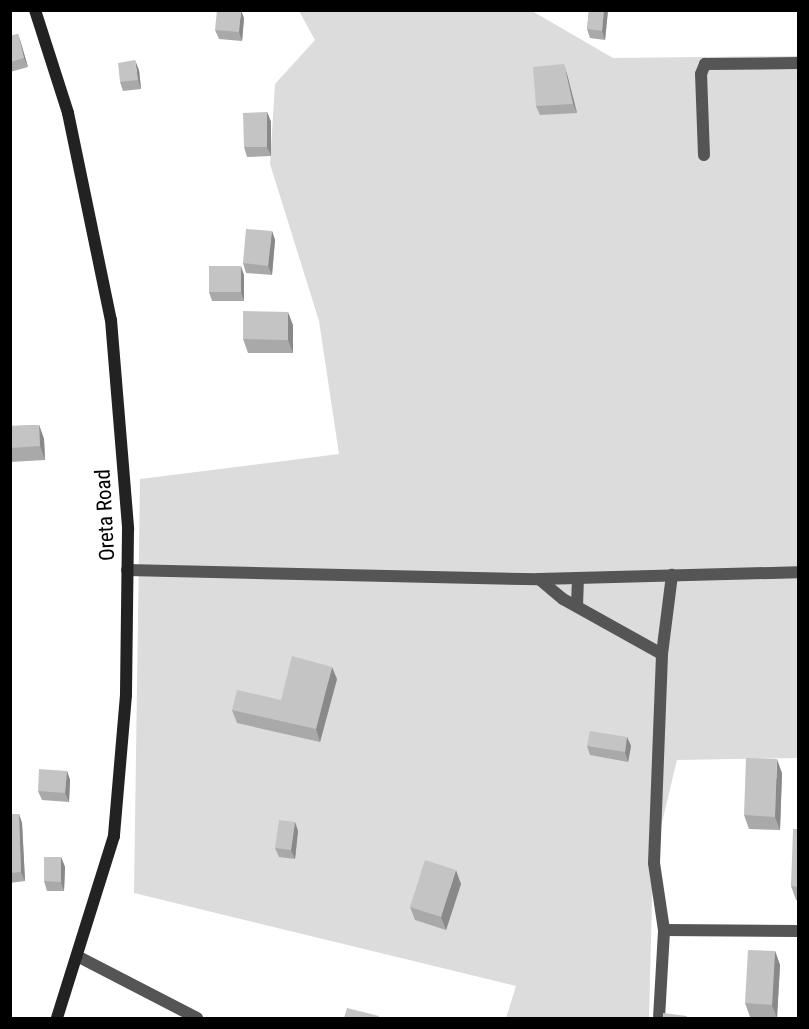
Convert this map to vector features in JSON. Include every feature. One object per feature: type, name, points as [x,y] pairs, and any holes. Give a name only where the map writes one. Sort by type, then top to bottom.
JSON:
[{"type":"street","name":"Oreta Road","points":[[35,10],[69,113],[111,320],[128,570],[126,695],[114,836],[79,957],[57,1018]]},
{"type":"street","points":[[704,155],[700,74],[705,64],[798,63]]},
{"type":"street","points":[[128,570],[539,579],[798,572]]},
{"type":"street","points":[[658,1018],[664,930],[654,863],[662,654],[672,575]]},
{"type":"street","points":[[577,606],[578,578]]},
{"type":"street","points":[[539,579],[577,606],[662,654]]},
{"type":"street","points":[[664,930],[798,931]]},
{"type":"street","points":[[79,957],[197,1018]]},
{"type":"shaded area","points":[[299,11],[532,11],[613,58],[798,56],[798,758],[677,760],[653,860],[649,1018],[506,1018],[516,986],[134,893],[140,479],[339,454],[319,321],[270,164],[275,84],[315,40]]},
{"type":"building","points":[[217,10],[241,10],[239,32],[215,30]]},
{"type":"building","points":[[589,10],[604,10],[602,31],[587,29]]},
{"type":"building","points":[[18,34],[24,58],[10,62],[10,36]]},
{"type":"building","points":[[135,60],[138,80],[120,82],[118,63]]},
{"type":"building","points":[[564,64],[573,104],[536,106],[533,67]]},
{"type":"building","points":[[267,112],[267,147],[244,147],[243,113]]},
{"type":"building","points":[[246,229],[272,231],[268,266],[243,263]]},
{"type":"building","points":[[209,266],[241,266],[241,292],[209,292]]},
{"type":"building","points":[[243,311],[288,312],[288,340],[243,339]]},
{"type":"building","points":[[39,425],[40,446],[10,448],[10,426]]},
{"type":"building","points":[[292,656],[332,667],[316,729],[232,710],[237,690],[281,700]]},
{"type":"building","points":[[590,731],[627,737],[625,752],[587,746]]},
{"type":"building","points":[[746,758],[777,759],[775,817],[744,815]]},
{"type":"building","points":[[39,769],[67,771],[65,793],[38,791]]},
{"type":"building","points":[[10,814],[19,814],[21,872],[10,873]]},
{"type":"building","points":[[279,820],[295,822],[291,850],[275,848]]},
{"type":"building","points":[[793,829],[798,829],[798,887],[791,886]]},
{"type":"building","points":[[44,857],[61,857],[61,882],[44,881]]},
{"type":"building","points":[[425,860],[456,870],[441,917],[410,907]]},
{"type":"building","points":[[748,950],[775,951],[772,1005],[745,1003]]},
{"type":"building","points":[[347,1008],[379,1016],[378,1018],[344,1018]]},
{"type":"building","points":[[663,1013],[687,1016],[686,1018],[663,1018]]}]
